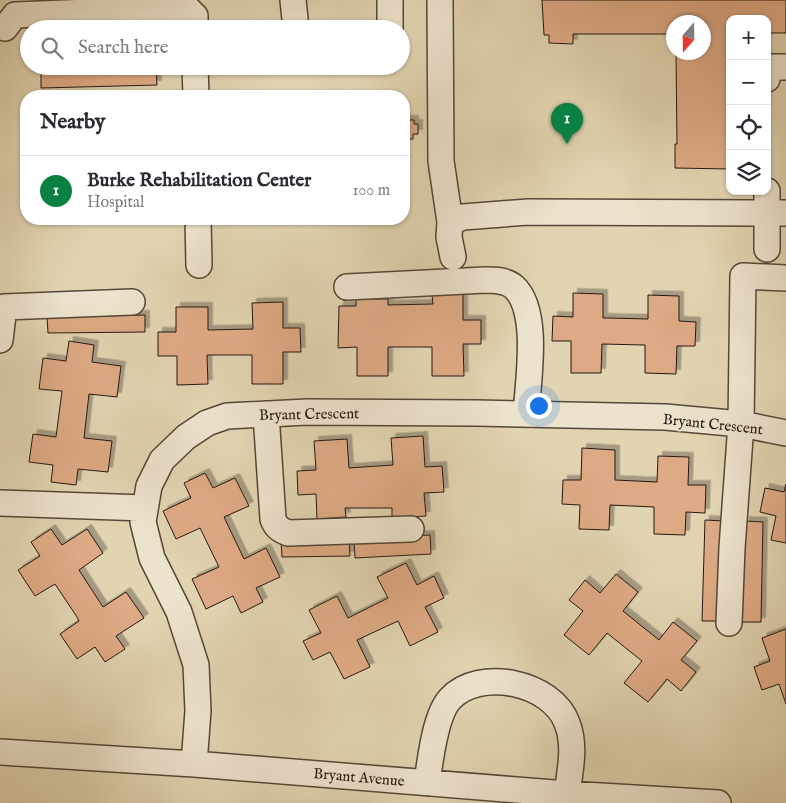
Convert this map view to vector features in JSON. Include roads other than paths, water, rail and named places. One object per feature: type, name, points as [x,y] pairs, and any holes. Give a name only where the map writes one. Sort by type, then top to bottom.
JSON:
[{"type":"street","points":[[293,0],[295,20]]},
{"type":"street","points":[[390,0],[390,20]]},
{"type":"street","points":[[440,0],[441,161],[453,257]]},
{"type":"street","points":[[5,28],[15,15],[187,8],[195,16],[195,20]]},
{"type":"street","points":[[771,70],[773,67],[786,67]]},
{"type":"street","points":[[195,75],[196,90]]},
{"type":"street","points":[[450,222],[463,217],[528,212],[773,206],[767,249]]},
{"type":"street","points":[[198,225],[199,265]]},
{"type":"street","points":[[729,623],[732,548],[741,424],[743,276],[786,278]]},
{"type":"street","points":[[346,287],[485,280],[504,281],[513,286],[522,297],[528,312],[530,326],[530,360],[526,414]]},
{"type":"street","points":[[0,340],[4,307],[132,302]]},
{"type":"street","name":"Bryant Crescent","points":[[194,764],[198,711],[196,665],[179,612],[152,558],[143,522],[149,486],[162,460],[186,437],[207,423],[227,416],[307,412],[526,414],[665,417],[741,424],[786,433]]},
{"type":"street","points":[[266,414],[273,519],[275,525],[281,530],[288,533],[411,529]]},
{"type":"street","points":[[0,503],[145,508]]},
{"type":"street","points":[[427,783],[432,748],[442,710],[450,699],[461,690],[475,684],[496,681],[530,688],[546,696],[557,706],[567,720],[572,736],[572,760],[567,794]]},
{"type":"street","name":"Bryant Avenue","points":[[0,752],[194,764],[567,794],[718,803]]},
{"type":"place","name":"Burke Rehabilitation Center","points":[[567,144]]}]
